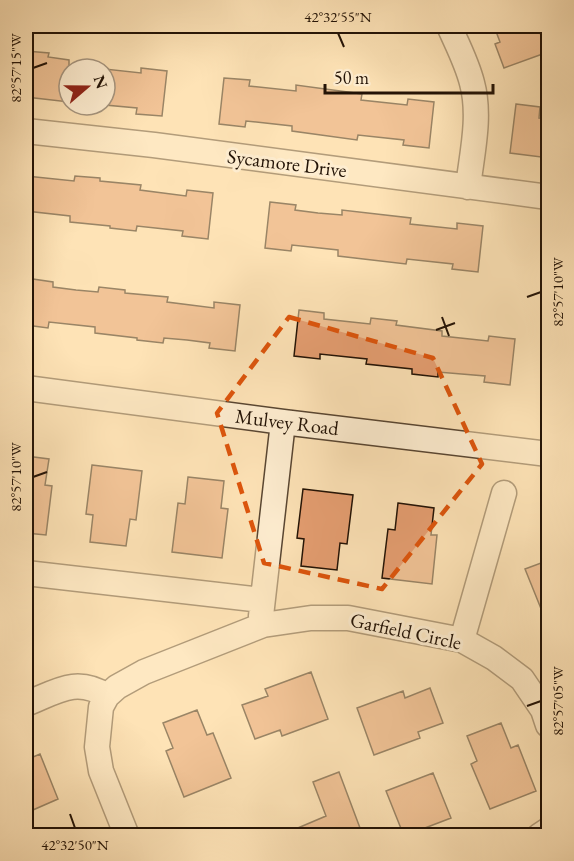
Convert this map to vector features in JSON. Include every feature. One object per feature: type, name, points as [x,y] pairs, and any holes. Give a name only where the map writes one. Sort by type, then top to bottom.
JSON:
[{"type":"street","points":[[449,26],[472,82],[475,102],[475,125],[468,187]]},
{"type":"street","name":"Sycamore Drive","points":[[26,132],[154,145],[549,197]]},
{"type":"street","name":"Mulvey Road","points":[[26,388],[549,454]]},
{"type":"street","points":[[263,625],[260,613],[283,422]]},
{"type":"street","points":[[462,640],[504,493]]},
{"type":"street","points":[[26,573],[262,600]]},
{"type":"street","name":"Garfield Circle","points":[[107,696],[117,687],[144,672],[263,625],[311,618],[348,618],[462,640],[494,658],[522,679],[543,710],[549,725]]},
{"type":"street","points":[[26,704],[74,685],[87,686],[107,696],[101,707],[97,747],[101,771],[127,836]]},
{"type":"street","points":[[539,836],[549,830]]},
{"type":"highlighted area","points":[[289,317],[433,358],[482,464],[382,589],[264,563],[217,413]]},
{"type":"building","points":[[494,26],[537,26],[548,52],[504,68],[495,44],[500,42]]},
{"type":"building","points":[[26,51],[49,53],[48,57],[57,58],[57,101],[26,97]]},
{"type":"building","points":[[141,68],[167,71],[162,116],[136,114],[137,108],[117,106],[117,70],[141,73]]},
{"type":"building","points":[[224,78],[250,80],[249,86],[296,91],[296,85],[362,94],[361,100],[407,105],[408,99],[434,102],[429,148],[403,145],[404,140],[358,135],[357,140],[292,131],[292,126],[246,121],[245,127],[219,124]]},
{"type":"building","points":[[516,104],[540,107],[539,118],[549,119],[549,158],[510,153]]},
{"type":"building","points":[[26,176],[74,181],[75,176],[100,178],[100,181],[141,185],[140,190],[186,196],[187,190],[213,193],[208,239],[182,236],[183,231],[137,226],[136,231],[70,222],[70,216],[26,211]]},
{"type":"building","points":[[270,202],[296,205],[295,210],[318,213],[342,215],[342,210],[411,218],[410,224],[457,229],[457,223],[483,226],[478,272],[452,269],[453,264],[407,259],[406,264],[338,256],[338,250],[292,245],[291,251],[265,248]]},
{"type":"building","points":[[26,278],[53,282],[53,287],[98,292],[99,287],[125,290],[125,293],[168,297],[167,302],[214,308],[214,302],[240,305],[235,351],[209,348],[210,343],[187,340],[164,338],[163,343],[95,333],[95,327],[49,322],[48,328],[26,325]]},
{"type":"building","points":[[299,310],[324,313],[324,319],[370,324],[371,318],[397,321],[396,325],[442,331],[442,336],[488,341],[489,336],[515,339],[510,385],[484,382],[485,376],[438,372],[438,377],[412,374],[412,369],[366,364],[367,359],[320,354],[320,359],[294,356]]},
{"type":"building","points":[[26,456],[49,459],[45,485],[52,486],[46,535],[26,533]]},
{"type":"building","points":[[92,465],[142,471],[136,520],[130,519],[126,546],[90,542],[93,515],[86,514]]},
{"type":"building","points":[[188,477],[224,481],[221,508],[228,509],[222,558],[172,552],[178,503],[185,504]]},
{"type":"building","points":[[303,489],[353,495],[347,544],[340,543],[337,570],[301,566],[304,539],[297,538]]},
{"type":"building","points":[[398,503],[434,508],[431,535],[437,535],[432,584],[382,578],[388,529],[395,530]]},
{"type":"building","points":[[549,560],[549,626],[548,626],[525,569]]},
{"type":"building","points":[[311,672],[328,719],[282,736],[280,730],[255,739],[242,705],[268,696],[265,689]]},
{"type":"building","points":[[430,688],[443,723],[418,732],[420,738],[374,755],[357,708],[403,691],[405,698]]},
{"type":"building","points":[[197,710],[207,735],[213,733],[231,778],[184,797],[166,751],[173,748],[163,723]]},
{"type":"building","points":[[501,723],[511,748],[518,745],[536,791],[490,809],[471,764],[477,761],[467,736]]},
{"type":"building","points":[[40,754],[58,799],[26,813],[26,760]]},
{"type":"building","points":[[339,772],[363,836],[279,836],[326,816],[313,782]]},
{"type":"building","points":[[433,773],[451,818],[404,836],[386,791]]}]
